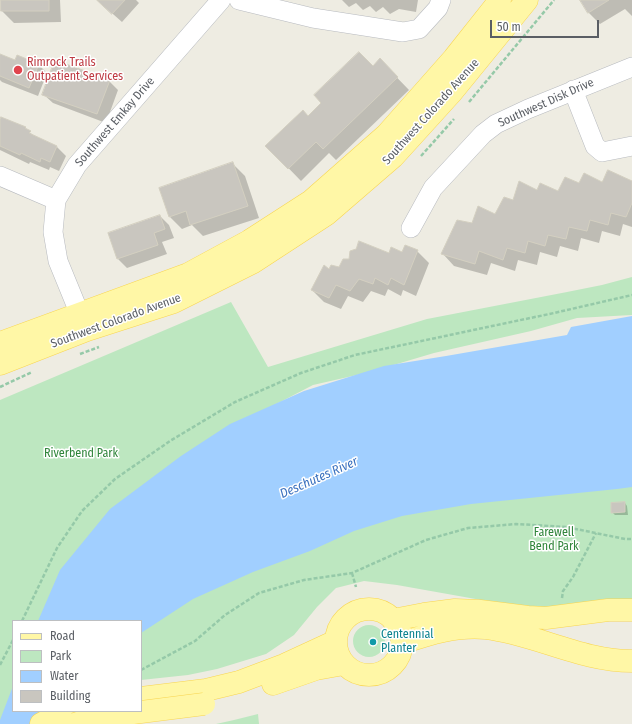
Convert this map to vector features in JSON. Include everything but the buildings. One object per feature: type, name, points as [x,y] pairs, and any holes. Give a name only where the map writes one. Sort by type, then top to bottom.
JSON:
[{"type":"main road","name":"Southwest Colorado Avenue","points":[[0,364],[83,322],[188,274],[249,241],[311,201],[386,135],[454,58],[500,0]]},
{"type":"main road","name":"Southwest Colorado Avenue","points":[[0,343],[83,322],[174,302],[252,263],[327,214],[393,157],[452,92],[527,0]]},
{"type":"main road","points":[[363,610],[374,610],[385,613],[393,620],[401,635],[402,644],[400,654],[394,664],[385,671],[375,675],[364,675],[353,671],[344,664],[338,654],[336,641],[338,631],[344,621],[352,614],[363,610]]},
{"type":"main road","points":[[393,620],[455,610],[546,618],[608,610],[632,610]]},
{"type":"main road","points":[[402,644],[442,631],[485,628],[508,632],[585,655],[621,661],[632,661]]},
{"type":"main road","points":[[142,710],[205,697],[276,668],[336,641]]},
{"type":"main road","points":[[142,698],[205,697],[229,699],[316,669],[344,664]]},
{"type":"main road","points":[[41,724],[54,717],[72,712]]},
{"type":"main road","points":[[75,724],[130,712]]},
{"type":"street","name":"Southwest Emkay Drive","points":[[83,322],[58,261],[52,232],[56,200],[77,165],[221,0]]},
{"type":"street","points":[[239,0],[313,18],[403,32],[418,29],[438,8],[441,0]]},
{"type":"street","name":"Southwest Disk Drive","points":[[412,228],[433,188],[483,134],[496,124],[528,109],[632,66]]},
{"type":"street","points":[[573,90],[594,146],[602,152],[632,146]]},
{"type":"street","points":[[0,176],[56,200]]},
{"type":"path","points":[[22,620],[57,548],[82,512],[115,479],[170,441],[235,402],[301,373],[355,355],[632,295]]},
{"type":"path","points":[[142,669],[195,641],[225,615],[259,593],[304,580],[352,573],[426,540],[468,528],[524,525],[566,527],[625,539],[632,539]]},
{"type":"path","points":[[561,601],[563,591],[573,577],[596,533]]},
{"type":"path","points":[[352,573],[356,587]]},
{"type":"path","points":[[0,665],[12,642]]},
{"type":"green space","name":"Riverbend Park","points":[[632,277],[632,315],[577,318],[531,331],[434,353],[370,372],[313,385],[261,412],[58,620],[12,620],[12,712],[0,724],[0,400],[231,302],[268,367],[427,319],[602,285]]},
{"type":"green space","name":"Farewell Bend Park","points":[[632,457],[632,602],[543,611],[397,585],[364,581],[336,588],[317,607],[294,635],[266,654],[217,669],[188,675],[142,680],[142,620],[116,620],[312,532]]},
{"type":"green space","points":[[366,625],[372,625],[381,629],[385,641],[381,653],[372,657],[366,657],[357,653],[353,644],[353,638],[357,629]]},
{"type":"green space","points":[[258,714],[259,724],[216,724],[234,720]]},
{"type":"water","name":"Deschutes River","points":[[632,316],[632,487],[471,504],[402,516],[354,531],[310,551],[253,572],[193,599],[142,632],[142,620],[38,620],[60,570],[110,509],[181,456],[230,424],[304,391],[384,366],[567,335],[571,327]]},
{"type":"water","points":[[12,689],[12,712],[81,712],[81,724],[0,724],[0,720]]},
{"type":"place","name":"Rimrock Trails Outpatient Services","points":[[18,70]]},
{"type":"place","name":"Centennial Planter","points":[[373,642]]}]
